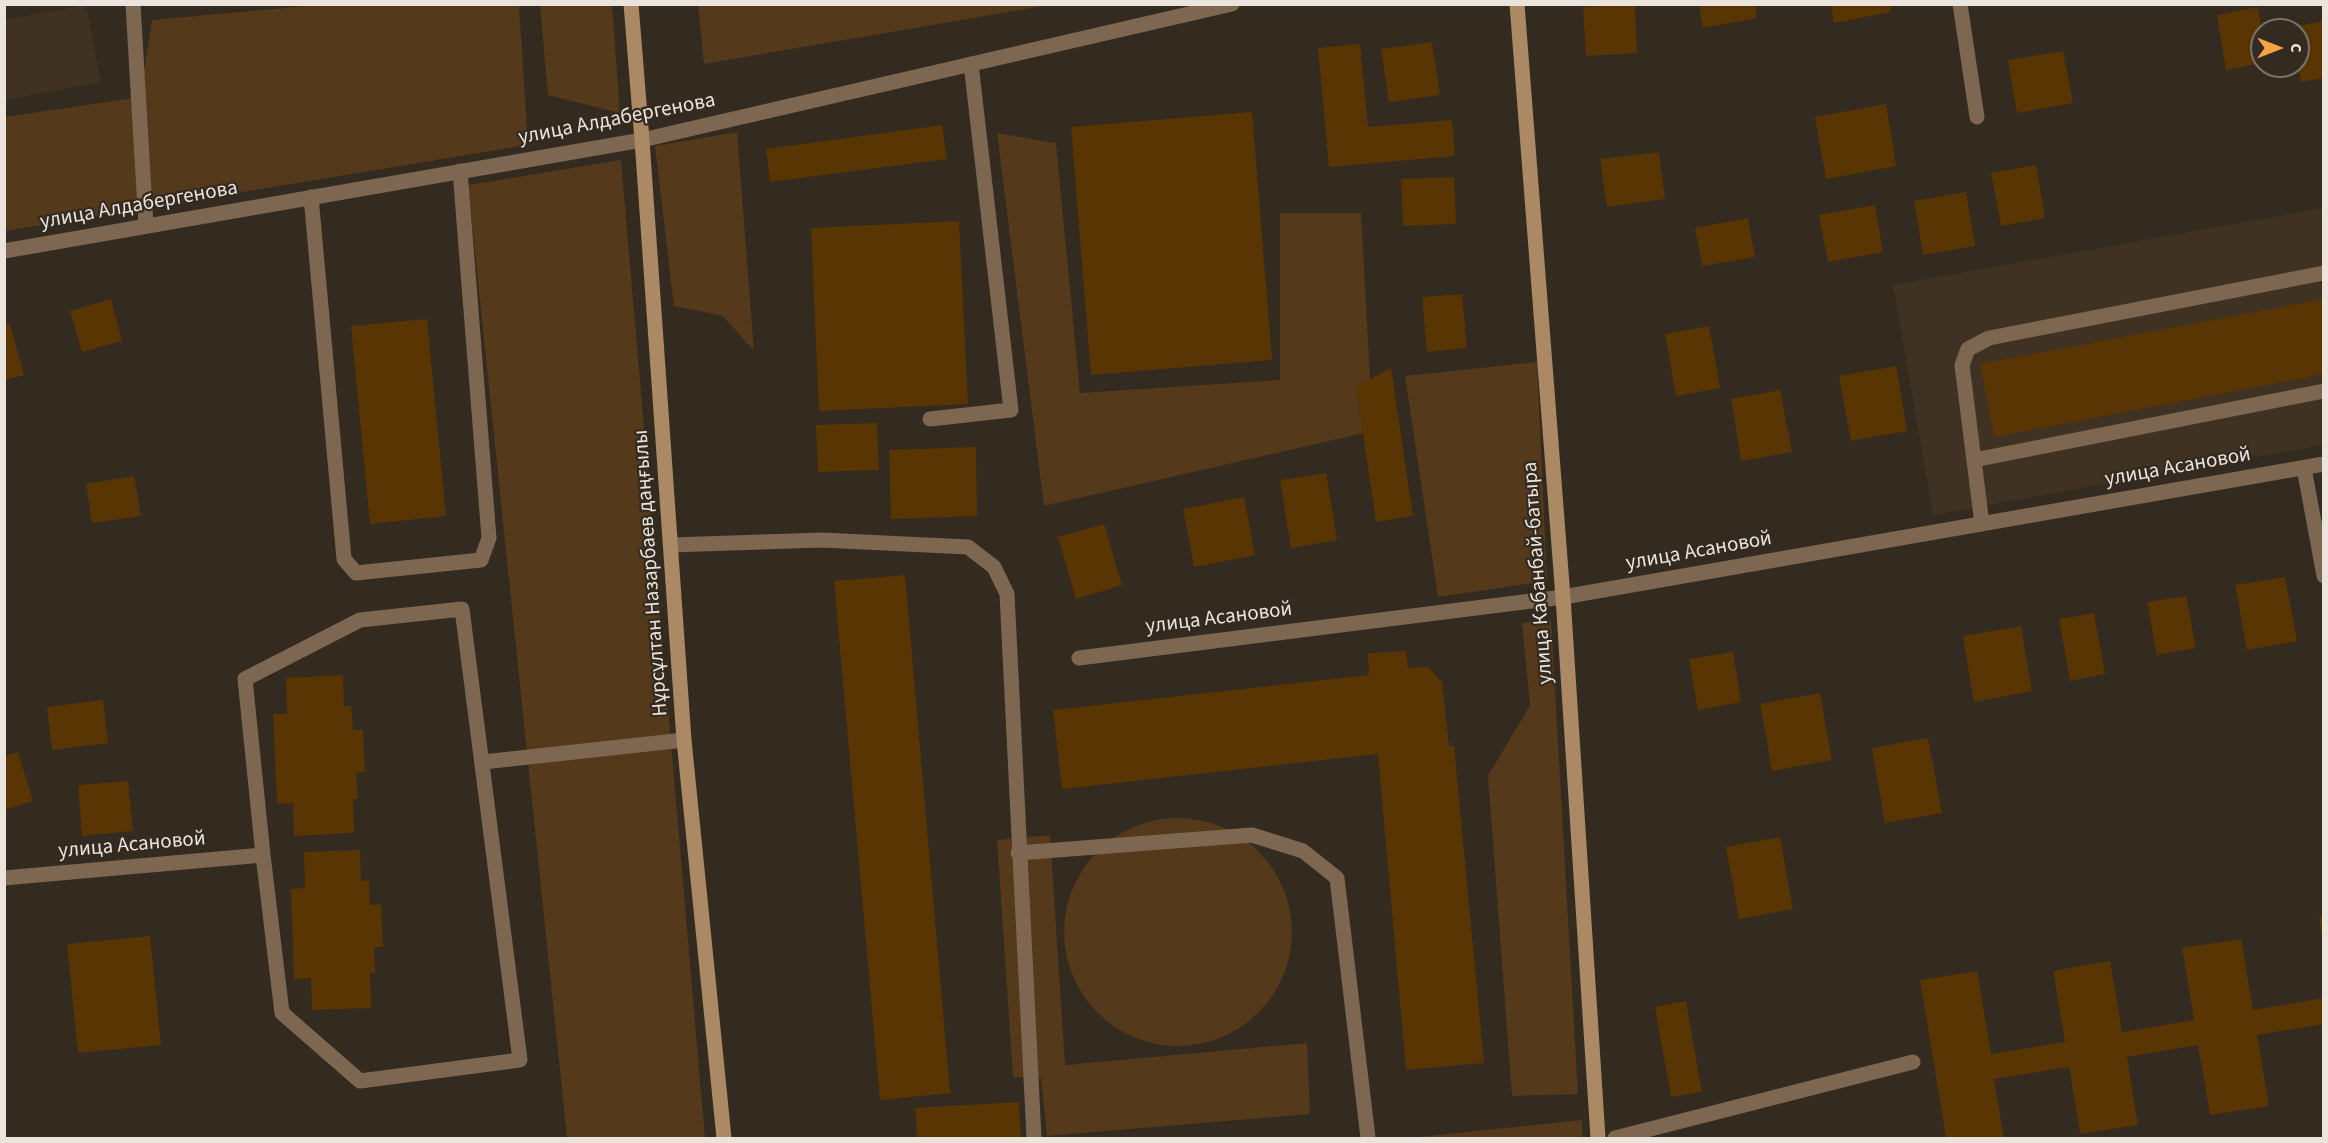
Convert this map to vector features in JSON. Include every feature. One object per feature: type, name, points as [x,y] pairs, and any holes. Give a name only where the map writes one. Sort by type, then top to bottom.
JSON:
[{"type":"main road","name":"Нұрсұлтан Назарбаев даңғылы","points":[[631,4],[684,740],[724,1138]]},
{"type":"main road","name":"улица Кабанбай-батыра","points":[[1517,4],[1563,597],[1598,1138]]},
{"type":"street","points":[[133,4],[146,226]]},
{"type":"street","name":"улица Алдабергенова","points":[[4,251],[642,140],[1232,4]]},
{"type":"street","points":[[1960,4],[1977,117]]},
{"type":"street","points":[[930,419],[1011,410],[970,64]]},
{"type":"street","points":[[311,197],[344,559],[356,573],[481,560],[489,538],[460,171]]},
{"type":"street","points":[[1982,524],[1962,365],[1968,349],[1989,338],[2324,273]]},
{"type":"street","points":[[1974,459],[2324,391]]},
{"type":"street","name":"улица Асановой","points":[[1079,658],[1563,597],[2324,464]]},
{"type":"street","points":[[2304,468],[2324,576]]},
{"type":"street","points":[[671,545],[822,540],[968,547],[994,567],[1007,594],[1018,853],[1034,1138]]},
{"type":"street","points":[[462,609],[483,762],[520,1060],[360,1081],[282,1013],[245,679],[360,620],[462,609]]},
{"type":"street","points":[[483,762],[684,740]]},
{"type":"street","points":[[1018,853],[1252,836],[1303,851],[1337,878],[1368,1138]]},
{"type":"street","name":"улица Асановой","points":[[4,878],[263,855]]},
{"type":"street","points":[[1616,1138],[1913,1062]]},
{"type":"shaded area","points":[[328,4],[519,5],[528,145],[5,231],[5,117],[140,97],[152,20]]},
{"type":"shaded area","points":[[698,4],[1049,4],[1049,5],[704,64]]},
{"type":"shaded area","points":[[86,5],[101,82],[5,100],[5,20]]},
{"type":"shaded area","points":[[540,5],[612,5],[620,113],[548,95]]},
{"type":"shaded area","points":[[737,132],[754,351],[723,316],[674,306],[655,146]]},
{"type":"shaded area","points":[[997,133],[1056,143],[1080,393],[1280,380],[1280,213],[1361,213],[1373,431],[1044,506]]},
{"type":"shaded area","points":[[621,160],[705,1138],[567,1138],[468,185]]},
{"type":"shaded area","points":[[2323,208],[2323,445],[1933,515],[1893,285]]},
{"type":"shaded area","points":[[1537,362],[1547,581],[1438,597],[1405,376]]},
{"type":"shaded area","points":[[1551,620],[1578,1094],[1512,1096],[1488,776],[1530,705],[1522,623]]},
{"type":"shaded area","points":[[1178,818],[1222,827],[1241,837],[1266,860],[1278,878],[1287,899],[1292,932],[1283,976],[1273,995],[1250,1020],[1232,1032],[1211,1041],[1178,1046],[1134,1037],[1115,1027],[1090,1004],[1078,986],[1069,965],[1064,932],[1073,888],[1083,869],[1106,844],[1124,832],[1145,823]]},
{"type":"shaded area","points":[[1050,835],[1065,1065],[1307,1043],[1310,1114],[1047,1136],[1041,1078],[1013,1077],[997,840]]},
{"type":"shaded area","points":[[1582,1120],[1583,1138],[1408,1138]]},
{"type":"building","points":[[1635,4],[1637,53],[1586,56],[1583,7]]},
{"type":"building","points":[[1699,4],[1755,4],[1757,18],[1703,28]]},
{"type":"building","points":[[1831,4],[1890,4],[1891,12],[1834,23]]},
{"type":"building","points":[[2258,7],[2260,18],[2250,18],[2250,65],[2226,70],[2217,15]]},
{"type":"building","points":[[2324,21],[2324,78],[2301,82],[2300,78],[2310,78],[2310,24]]},
{"type":"building","points":[[1432,42],[1440,95],[1389,102],[1381,49]]},
{"type":"building","points":[[1360,44],[1368,127],[1452,120],[1455,156],[1329,167],[1318,48]]},
{"type":"building","points":[[2063,51],[2073,103],[2017,113],[2008,60]]},
{"type":"building","points":[[1886,104],[1896,166],[1826,179],[1815,117]]},
{"type":"building","points":[[1252,112],[1272,360],[1091,375],[1071,127]]},
{"type":"building","points":[[942,125],[947,159],[770,182],[766,149]]},
{"type":"building","points":[[1659,152],[1665,199],[1607,207],[1600,159]]},
{"type":"building","points":[[2036,165],[2045,218],[2001,226],[1991,173]]},
{"type":"building","points":[[1454,177],[1456,224],[1403,226],[1401,179]]},
{"type":"building","points":[[1966,192],[1975,246],[1923,255],[1914,201]]},
{"type":"building","points":[[1875,205],[1883,252],[1828,262],[1819,215]]},
{"type":"building","points":[[1748,218],[1755,257],[1702,266],[1695,228]]},
{"type":"building","points":[[959,221],[968,404],[819,411],[811,228]]},
{"type":"building","points":[[1462,294],[1467,348],[1427,352],[1422,297]]},
{"type":"building","points":[[111,299],[122,341],[82,352],[70,311]]},
{"type":"building","points":[[2324,299],[2324,374],[1994,437],[1980,364]]},
{"type":"building","points":[[427,319],[446,516],[370,524],[351,326]]},
{"type":"building","points":[[10,324],[24,375],[4,380],[4,325]]},
{"type":"building","points":[[1709,326],[1720,388],[1676,396],[1665,334]]},
{"type":"building","points":[[1896,366],[1907,431],[1851,441],[1839,376]]},
{"type":"building","points":[[1391,368],[1413,516],[1376,522],[1356,387]]},
{"type":"building","points":[[1780,390],[1792,452],[1741,461],[1731,399]]},
{"type":"building","points":[[877,423],[879,470],[818,472],[816,425]]},
{"type":"building","points":[[976,447],[977,516],[891,519],[889,450]]},
{"type":"building","points":[[1326,473],[1337,540],[1291,548],[1280,480]]},
{"type":"building","points":[[134,476],[141,516],[92,523],[86,484]]},
{"type":"building","points":[[1244,497],[1255,555],[1194,567],[1183,509]]},
{"type":"building","points":[[1104,524],[1122,585],[1076,599],[1058,537]]},
{"type":"building","points":[[905,575],[950,1093],[880,1100],[834,581]]},
{"type":"building","points":[[2285,577],[2297,641],[2247,650],[2235,585]]},
{"type":"building","points":[[2186,596],[2196,648],[2157,655],[2147,602]]},
{"type":"building","points":[[2094,613],[2105,674],[2070,681],[2059,619]]},
{"type":"building","points":[[2021,626],[2032,691],[1974,702],[1963,636]]},
{"type":"building","points":[[1406,651],[1408,668],[1428,667],[1442,682],[1449,746],[1454,746],[1484,1063],[1406,1070],[1378,754],[1062,789],[1053,710],[1369,675],[1368,653]]},
{"type":"building","points":[[1733,652],[1741,702],[1698,710],[1689,659]]},
{"type":"building","points":[[343,675],[344,706],[351,706],[353,730],[363,730],[365,772],[356,773],[358,799],[353,799],[354,833],[294,836],[293,803],[277,804],[273,714],[287,714],[286,678]]},
{"type":"building","points":[[1820,693],[1832,760],[1772,771],[1760,704]]},
{"type":"building","points":[[103,700],[108,743],[52,750],[47,707]]},
{"type":"building","points":[[1928,738],[1942,813],[1885,823],[1872,748]]},
{"type":"building","points":[[18,752],[33,801],[4,810],[4,756]]},
{"type":"building","points":[[128,781],[133,831],[82,836],[78,785]]},
{"type":"building","points":[[1780,837],[1793,909],[1739,919],[1726,847]]},
{"type":"building","points":[[360,850],[361,881],[369,880],[370,905],[381,904],[383,947],[374,947],[375,973],[370,973],[371,1008],[312,1010],[311,978],[294,979],[291,889],[305,888],[304,852]]},
{"type":"building","points":[[2324,915],[2324,939],[2322,939],[2319,916]]},
{"type":"building","points":[[150,936],[161,1045],[78,1053],[67,944]]},
{"type":"building","points":[[2241,939],[2253,1010],[2324,998],[2324,1024],[2257,1035],[2269,1106],[2210,1115],[2198,1045],[2127,1057],[2138,1125],[2080,1134],[2069,1067],[1994,1079],[2004,1138],[1946,1138],[1920,980],[1977,971],[1991,1054],[2065,1042],[2053,971],[2110,961],[2122,1032],[2194,1020],[2182,948]]},
{"type":"building","points":[[1686,1001],[1702,1092],[1671,1097],[1655,1007]]},
{"type":"building","points":[[1019,1102],[1021,1138],[917,1138],[915,1108]]}]
